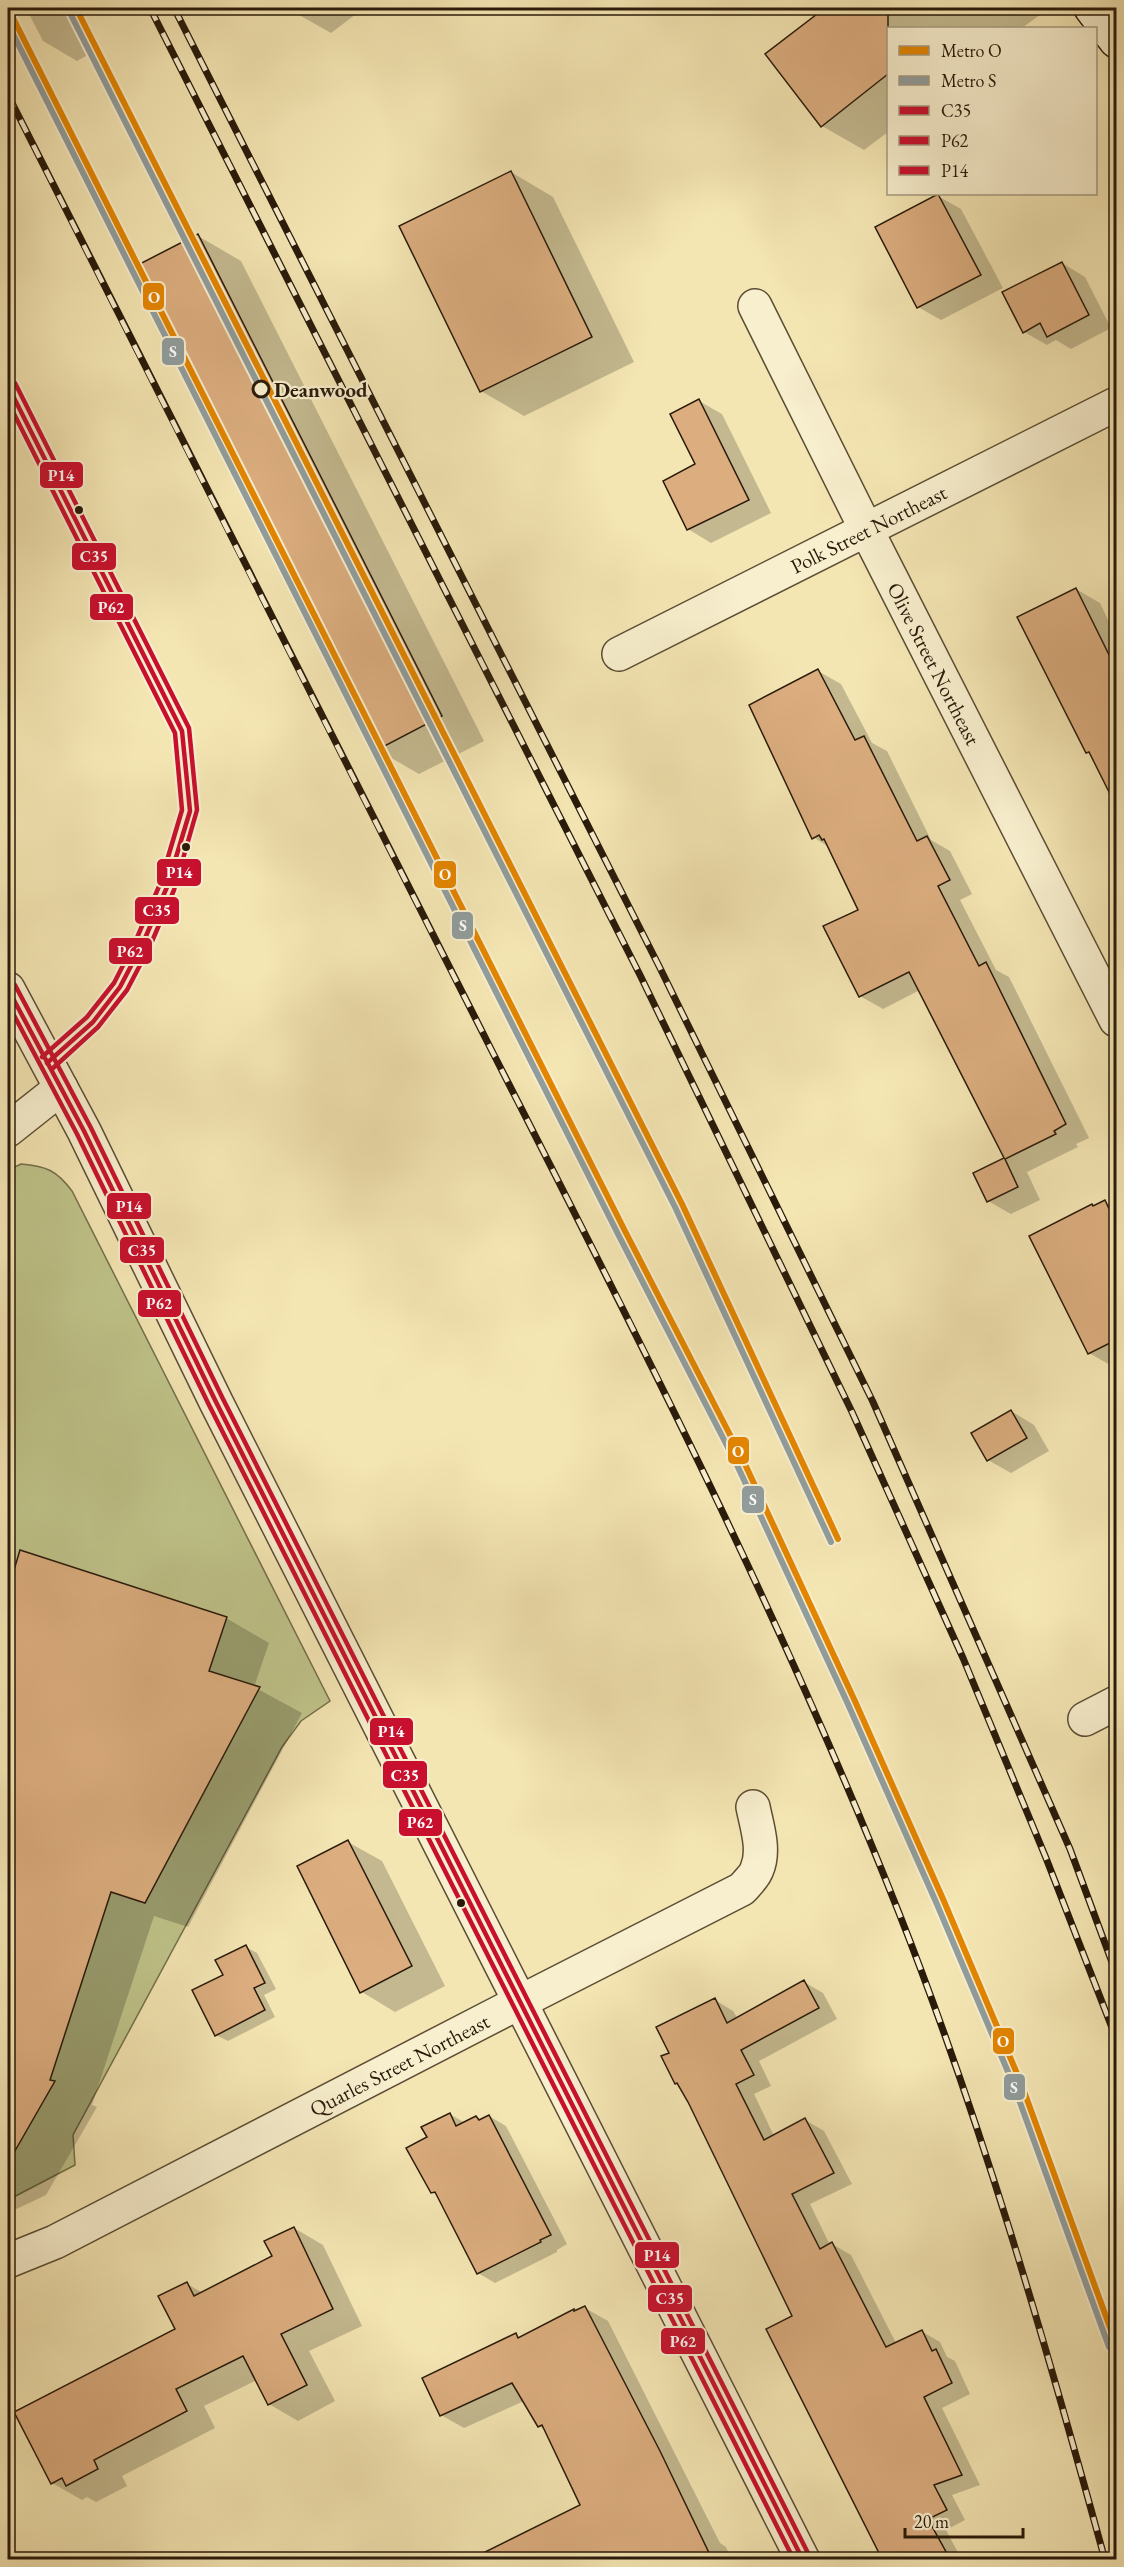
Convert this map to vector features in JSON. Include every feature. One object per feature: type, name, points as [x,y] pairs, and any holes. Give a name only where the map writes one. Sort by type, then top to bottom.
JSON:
[{"type":"street","points":[[1091,8],[1116,41]]},
{"type":"street","name":"Olive Street Northeast","points":[[755,306],[1116,1020]]},
{"type":"street","name":"Polk Street Northeast","points":[[619,654],[1116,405]]},
{"type":"street","points":[[8,989],[84,1131],[216,1402],[803,2559]]},
{"type":"street","points":[[8,1130],[61,1088]]},
{"type":"street","points":[[1085,1719],[1116,1703]]},
{"type":"street","name":"Quarles Street Northeast","points":[[8,2261],[55,2242],[742,1888],[757,1872],[760,1857],[760,1839],[753,1807]]},
{"type":"green space","points":[[21,1164],[38,1166],[51,1171],[72,1191],[330,1701],[301,1721],[282,1747],[73,2135],[75,2165],[8,2200],[8,1170]]},
{"type":"building","points":[[825,8],[888,8],[887,75],[821,127],[765,54]]},
{"type":"building","points":[[511,171],[592,337],[480,392],[399,226]]},
{"type":"building","points":[[939,195],[981,275],[917,308],[875,227]]},
{"type":"building","points":[[198,234],[442,716],[375,751],[130,269]]},
{"type":"building","points":[[1062,262],[1089,315],[1047,337],[1040,323],[1023,333],[1002,292]]},
{"type":"building","points":[[699,399],[749,500],[687,530],[663,481],[695,464],[670,414]]},
{"type":"building","points":[[1076,588],[1116,669],[1116,806],[1089,752],[1086,753],[1017,617]]},
{"type":"building","points":[[818,669],[855,740],[864,736],[917,841],[927,836],[950,880],[938,886],[979,966],[986,962],[1066,1124],[1054,1131],[1056,1134],[1005,1159],[1018,1187],[987,1202],[973,1173],[1004,1158],[909,972],[859,997],[823,926],[858,910],[824,839],[822,840],[819,835],[812,839],[749,705]]},
{"type":"building","points":[[1105,1200],[1116,1224],[1116,1340],[1088,1354],[1029,1236],[1092,1204],[1093,1206]]},
{"type":"building","points":[[1011,1410],[1027,1438],[987,1461],[971,1433]]},
{"type":"building","points":[[20,1550],[227,1617],[209,1671],[260,1687],[145,1903],[111,1892],[50,2080],[55,2081],[8,2163],[8,1590]]},
{"type":"building","points":[[348,1840],[412,1966],[360,1993],[297,1866]]},
{"type":"building","points":[[246,1945],[265,1983],[254,1988],[265,2010],[215,2036],[192,1990],[223,1975],[215,1960]]},
{"type":"building","points":[[804,1980],[819,2008],[741,2050],[754,2075],[736,2084],[764,2140],[805,2118],[834,2173],[792,2194],[820,2249],[832,2242],[886,2347],[922,2330],[932,2351],[936,2349],[952,2383],[924,2397],[962,2475],[934,2485],[947,2510],[928,2519],[950,2559],[882,2559],[766,2329],[792,2316],[688,2102],[677,2083],[675,2084],[661,2056],[669,2053],[656,2027],[715,1998],[727,2023]]},
{"type":"building","points":[[450,2113],[456,2126],[476,2116],[479,2120],[489,2115],[551,2235],[477,2274],[435,2192],[431,2193],[406,2148],[427,2137],[421,2127]]},
{"type":"building","points":[[294,2227],[333,2309],[281,2334],[307,2385],[268,2405],[243,2356],[176,2389],[187,2411],[94,2460],[98,2469],[66,2486],[62,2478],[51,2484],[14,2412],[175,2329],[158,2296],[187,2282],[194,2296],[272,2256],[264,2241]]},
{"type":"building","points":[[585,2306],[660,2451],[712,2559],[471,2559],[580,2505],[542,2425],[538,2427],[512,2383],[440,2416],[422,2378],[516,2333],[518,2338],[574,2309],[574,2311]]},
{"type":"railway","points":[[150,8],[640,975],[852,1412],[963,1658],[1046,1858],[1116,2038]]},
{"type":"railway","points":[[174,8],[659,966],[873,1402],[1070,1849],[1116,1973]]},
{"type":"railway","points":[[8,95],[654,1371],[806,1693],[899,1913],[958,2072],[1011,2233],[1105,2560]]},
{"type":"metro line","name":"O","points":[[8,8],[626,1233],[744,1462],[854,1699],[943,1899],[1021,2083],[1116,2344]]},
{"type":"metro line","name":"O","points":[[76,8],[682,1204],[838,1539]]},
{"type":"metro line","name":"S","points":[[69,11],[675,1207],[831,1542]]},
{"type":"metro line","name":"S","points":[[8,24],[619,1236],[737,1465],[847,1702],[936,1902],[1014,2086],[1109,2347]]},
{"type":"transit line","name":"P14","points":[[15,383],[189,728],[197,810],[174,890],[150,946],[127,990],[98,1027],[52,1069]]},
{"type":"transit line","name":"C35","points":[[8,386],[182,731],[190,811],[167,887],[143,943],[120,987],[93,1022],[47,1063]]},
{"type":"transit line","name":"P62","points":[[8,402],[175,733],[182,810],[160,884],[136,940],[114,983],[87,1017],[42,1057]]},
{"type":"transit line","name":"P14","points":[[15,985],[91,1128],[223,1399],[810,2557]]},
{"type":"transit line","name":"C35","points":[[8,989],[84,1131],[216,1402],[803,2560]]},
{"type":"transit line","name":"P62","points":[[8,1004],[77,1134],[209,1405],[794,2560]]},
{"type":"place","name":"Deanwood","points":[[261,389]]}]
